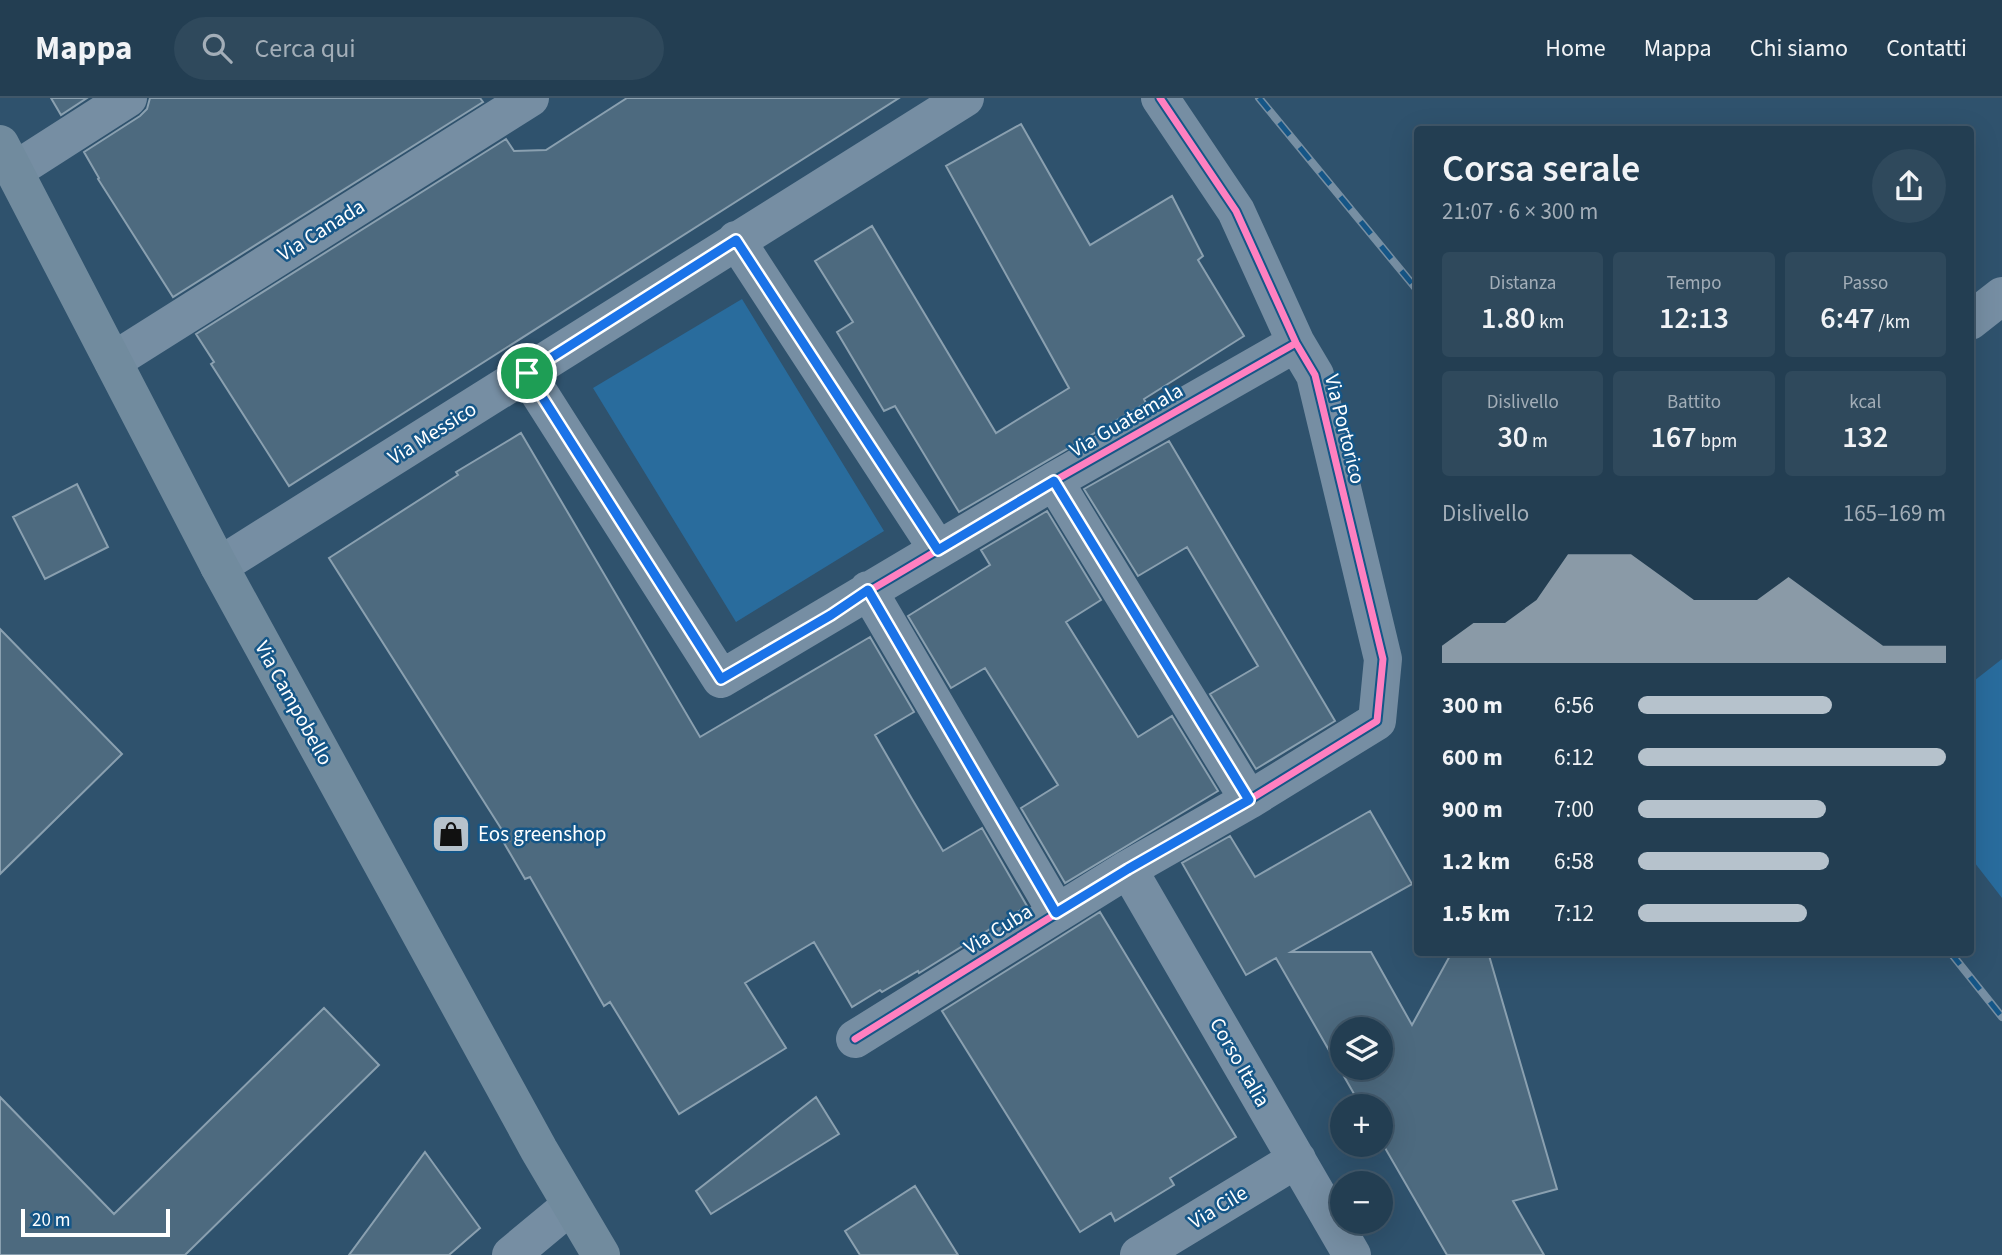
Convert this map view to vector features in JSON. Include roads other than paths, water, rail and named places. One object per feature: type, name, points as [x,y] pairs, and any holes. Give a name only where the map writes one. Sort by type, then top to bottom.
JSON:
[{"type":"main road","name":"Via Campobello","points":[[7,157],[219,566],[570,1206],[601,1255]]},
{"type":"street","points":[[7,157],[128,98]]},
{"type":"street","name":"Via Canada","points":[[113,361],[530,98]]},
{"type":"street","name":"Via Messico","points":[[219,566],[965,98]]},
{"type":"street","name":"Via Portorico","points":[[1160,98],[1236,211],[1296,343],[1315,375],[1383,659],[1377,721]]},
{"type":"street","points":[[736,240],[938,550]]},
{"type":"street","points":[[1974,318],[2002,296]]},
{"type":"street","name":"Via Guatemala","points":[[527,373],[721,679],[1054,481],[1296,343]]},
{"type":"street","points":[[1054,481],[1249,800]]},
{"type":"street","points":[[868,590],[1056,913]]},
{"type":"street","name":"Via Cuba","points":[[855,1039],[1128,869],[1249,800],[1377,721]]},
{"type":"street","name":"Corso Italia","points":[[1128,869],[1352,1255]]},
{"type":"street","name":"Via Cile","points":[[1139,1255],[1297,1159]]},
{"type":"street","points":[[511,1255],[570,1206]]},
{"type":"railway","points":[[1259,98],[1414,286]]},
{"type":"railway","points":[[1953,956],[2002,1017]]},
{"type":"place","name":"Eos greenshop","points":[[451,834]]}]
